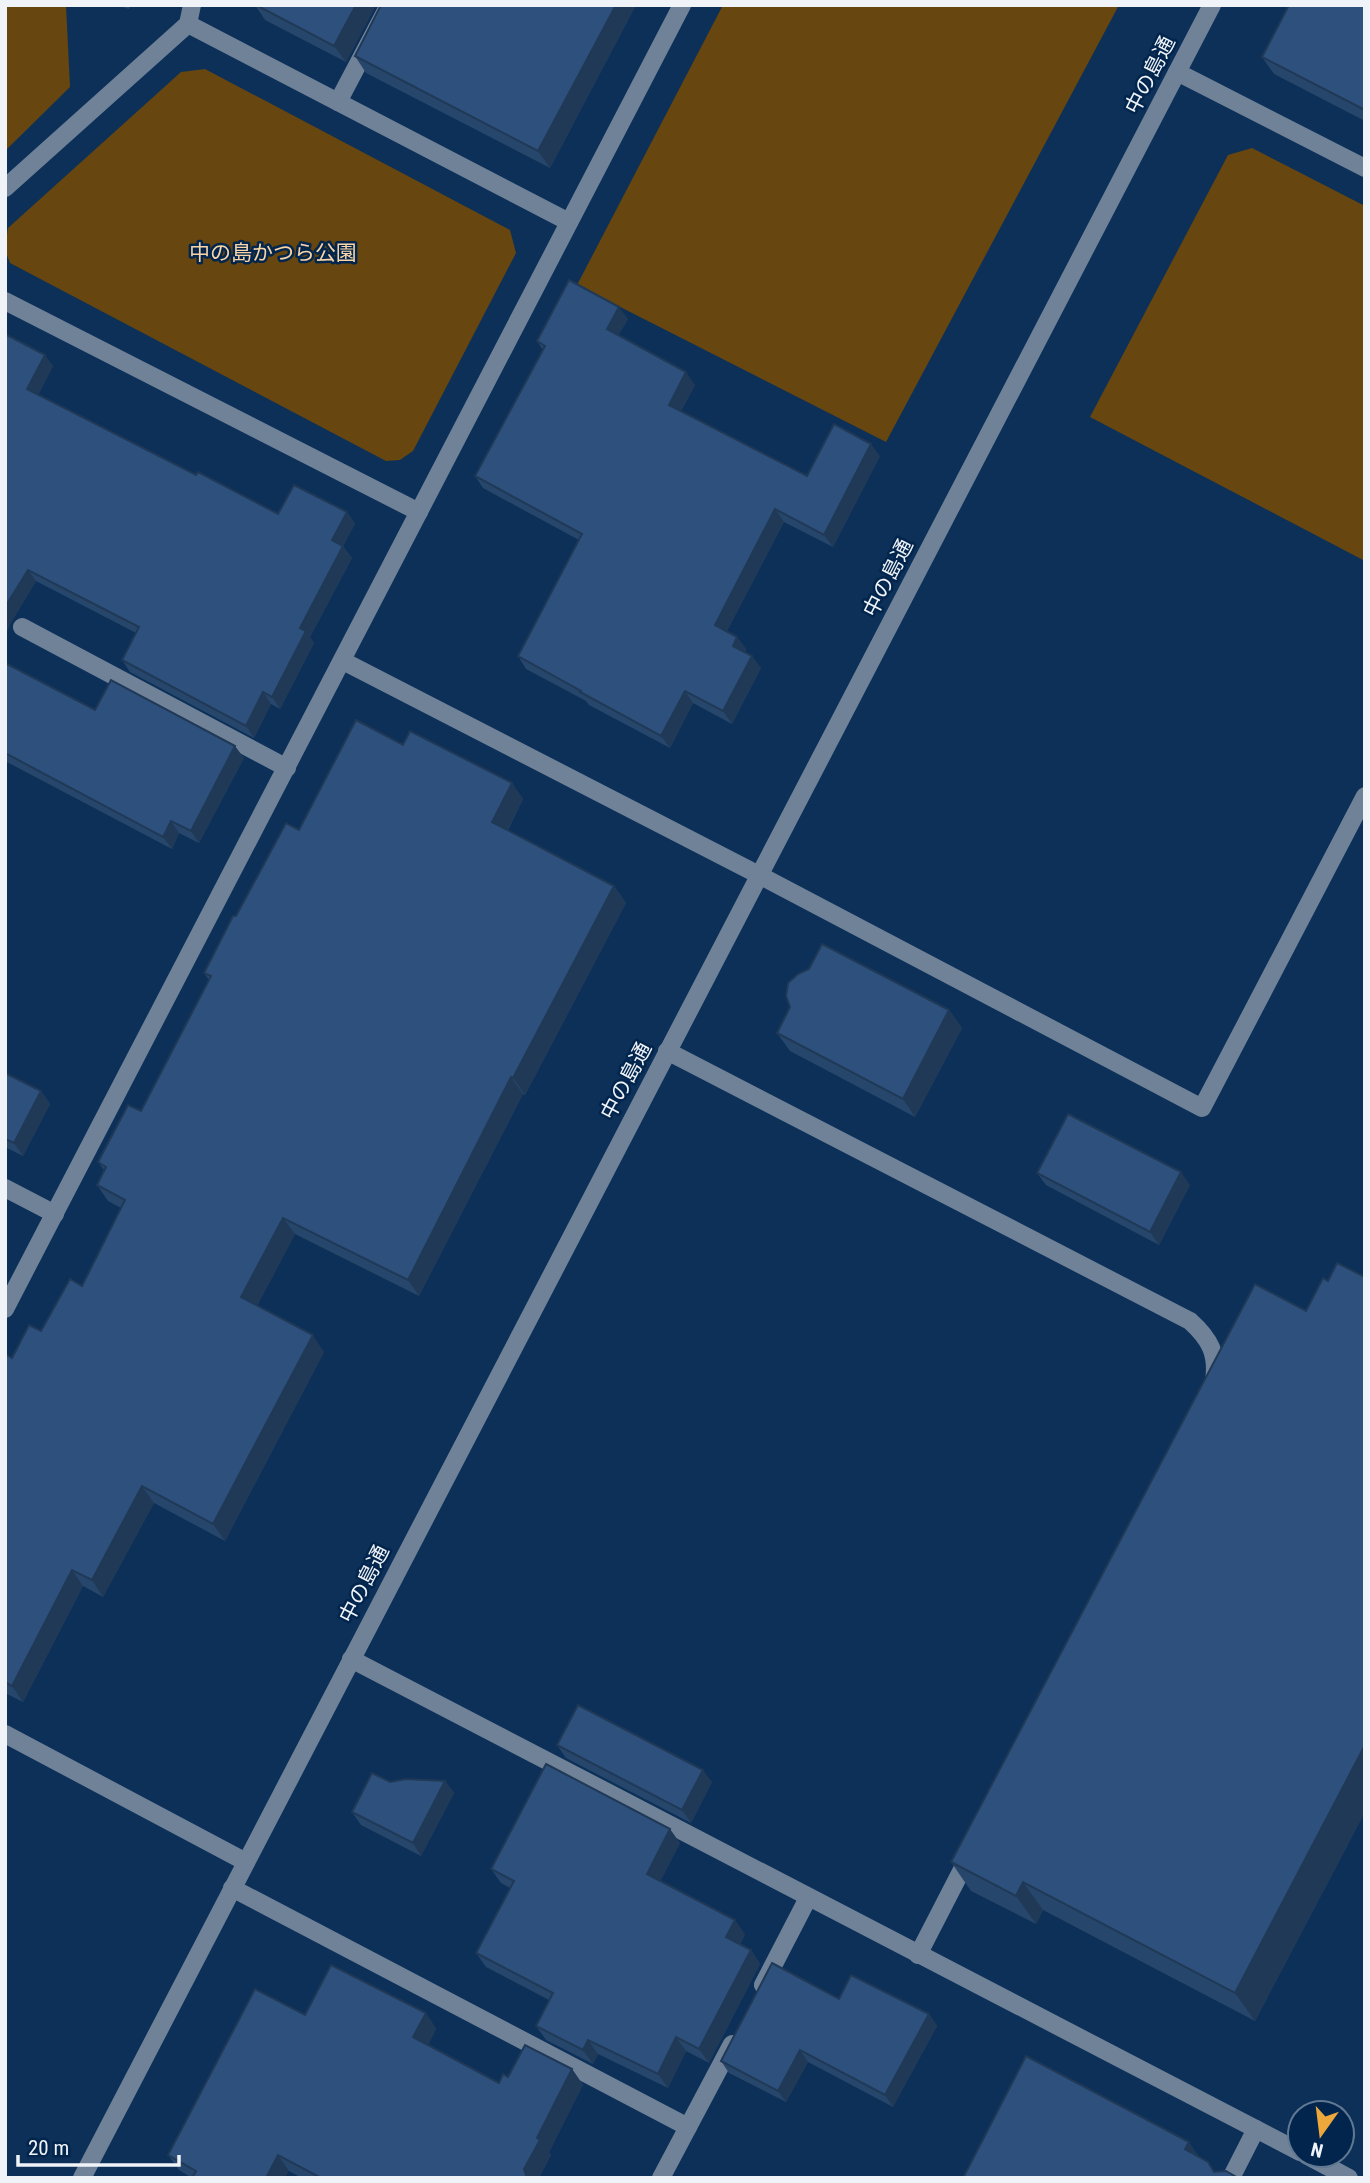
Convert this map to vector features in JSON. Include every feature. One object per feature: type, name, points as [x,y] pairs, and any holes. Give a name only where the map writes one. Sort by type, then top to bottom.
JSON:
[{"type":"street","points":[[5,188],[188,24],[192,5]]},
{"type":"street","points":[[338,102],[389,5]]},
{"type":"street","points":[[5,1309],[682,5]]},
{"type":"street","name":"中の島通","points":[[82,2178],[1212,5]]},
{"type":"street","points":[[188,24],[569,222]]},
{"type":"street","points":[[1177,72],[1365,168]]},
{"type":"street","points":[[5,300],[419,512]]},
{"type":"street","points":[[22,627],[287,768]]},
{"type":"street","points":[[343,661],[759,875],[1202,1108],[1365,796]]},
{"type":"street","points":[[667,1051],[1190,1321],[1206,1335],[1213,1348],[1216,1365],[1214,1385],[1208,1396]]},
{"type":"street","points":[[5,1188],[55,1213]]},
{"type":"street","points":[[351,1658],[1286,2145]]},
{"type":"street","points":[[5,1734],[246,1862]]},
{"type":"street","points":[[918,1955],[979,1836]]},
{"type":"street","points":[[232,1888],[688,2127]]},
{"type":"street","points":[[752,2006],[808,1898]]},
{"type":"street","points":[[662,2178],[739,2030]]},
{"type":"street","points":[[1231,2178],[1256,2129]]},
{"type":"street","points":[[1332,2169],[1349,2178]]},
{"type":"green space","points":[[5,5],[66,5],[70,87],[5,151]]},
{"type":"green space","points":[[723,5],[1119,5],[886,442],[577,285]]},
{"type":"green space","name":"中の島かつら公園","points":[[205,69],[510,230],[516,253],[413,451],[400,460],[386,461],[10,263],[5,250],[8,228],[181,72]]},
{"type":"green space","points":[[1252,148],[1365,206],[1365,561],[1090,417],[1228,155]]},
{"type":"building","points":[[256,5],[356,5],[334,46]]},
{"type":"building","points":[[381,5],[616,5],[538,151],[355,56]]},
{"type":"building","points":[[1289,5],[1365,5],[1365,110],[1262,57]]},
{"type":"building","points":[[569,280],[619,307],[607,329],[686,372],[669,405],[807,476],[834,424],[871,444],[824,535],[775,509],[715,625],[737,637],[733,646],[752,656],[723,711],[685,691],[661,736],[518,656],[582,534],[475,476],[545,346],[537,341]]},
{"type":"building","points":[[5,334],[45,355],[27,389],[278,514],[294,485],[347,512],[332,540],[343,546],[300,628],[306,631],[272,697],[263,692],[246,726],[122,660],[139,627],[28,570],[5,607]]},
{"type":"building","points":[[5,663],[95,710],[111,680],[235,746],[191,831],[171,821],[163,837],[5,753]]},
{"type":"building","points":[[356,720],[403,745],[410,731],[512,783],[492,822],[614,886],[513,1078],[511,1077],[408,1280],[283,1218],[241,1297],[313,1335],[213,1524],[142,1486],[92,1580],[72,1570],[12,1686],[5,1682],[5,1354],[12,1358],[29,1325],[41,1331],[70,1279],[82,1286],[125,1200],[97,1185],[106,1167],[98,1162],[128,1105],[141,1111],[211,976],[204,973],[233,916],[236,916],[286,823],[299,830]]},
{"type":"building","points":[[822,944],[949,1010],[903,1099],[777,1033],[790,1007],[786,996],[788,983],[809,969]]},
{"type":"building","points":[[5,1073],[41,1091],[14,1143],[5,1139]]},
{"type":"building","points":[[1068,1114],[1181,1172],[1150,1232],[1037,1173]]},
{"type":"building","points":[[1337,1263],[1365,1277],[1365,1745],[1235,1993],[1023,1882],[1016,1896],[951,1862],[1255,1284],[1306,1311],[1323,1278],[1328,1281]]},
{"type":"building","points":[[578,1705],[703,1770],[682,1810],[557,1745]]},
{"type":"building","points":[[546,1764],[670,1829],[647,1874],[735,1920],[726,1937],[751,1950],[699,2049],[676,2037],[658,2074],[588,2040],[583,2050],[536,2026],[553,1993],[476,1953],[514,1881],[491,1869]]},
{"type":"building","points":[[372,1773],[390,1782],[406,1779],[445,1781],[413,1843],[352,1812]]},
{"type":"building","points":[[772,1963],[839,1999],[851,1975],[929,2014],[885,2095],[800,2050],[778,2091],[721,2061]]},
{"type":"building","points":[[331,1965],[426,2013],[413,2037],[499,2083],[503,2074],[508,2077],[525,2045],[572,2069],[524,2169],[527,2178],[321,2178],[278,2155],[266,2178],[192,2178],[196,2171],[168,2155],[255,1989],[305,2015]]},
{"type":"building","points":[[1026,2056],[1189,2142],[1185,2149],[1208,2162],[1214,2172],[1226,2171],[1238,2178],[963,2178]]}]
